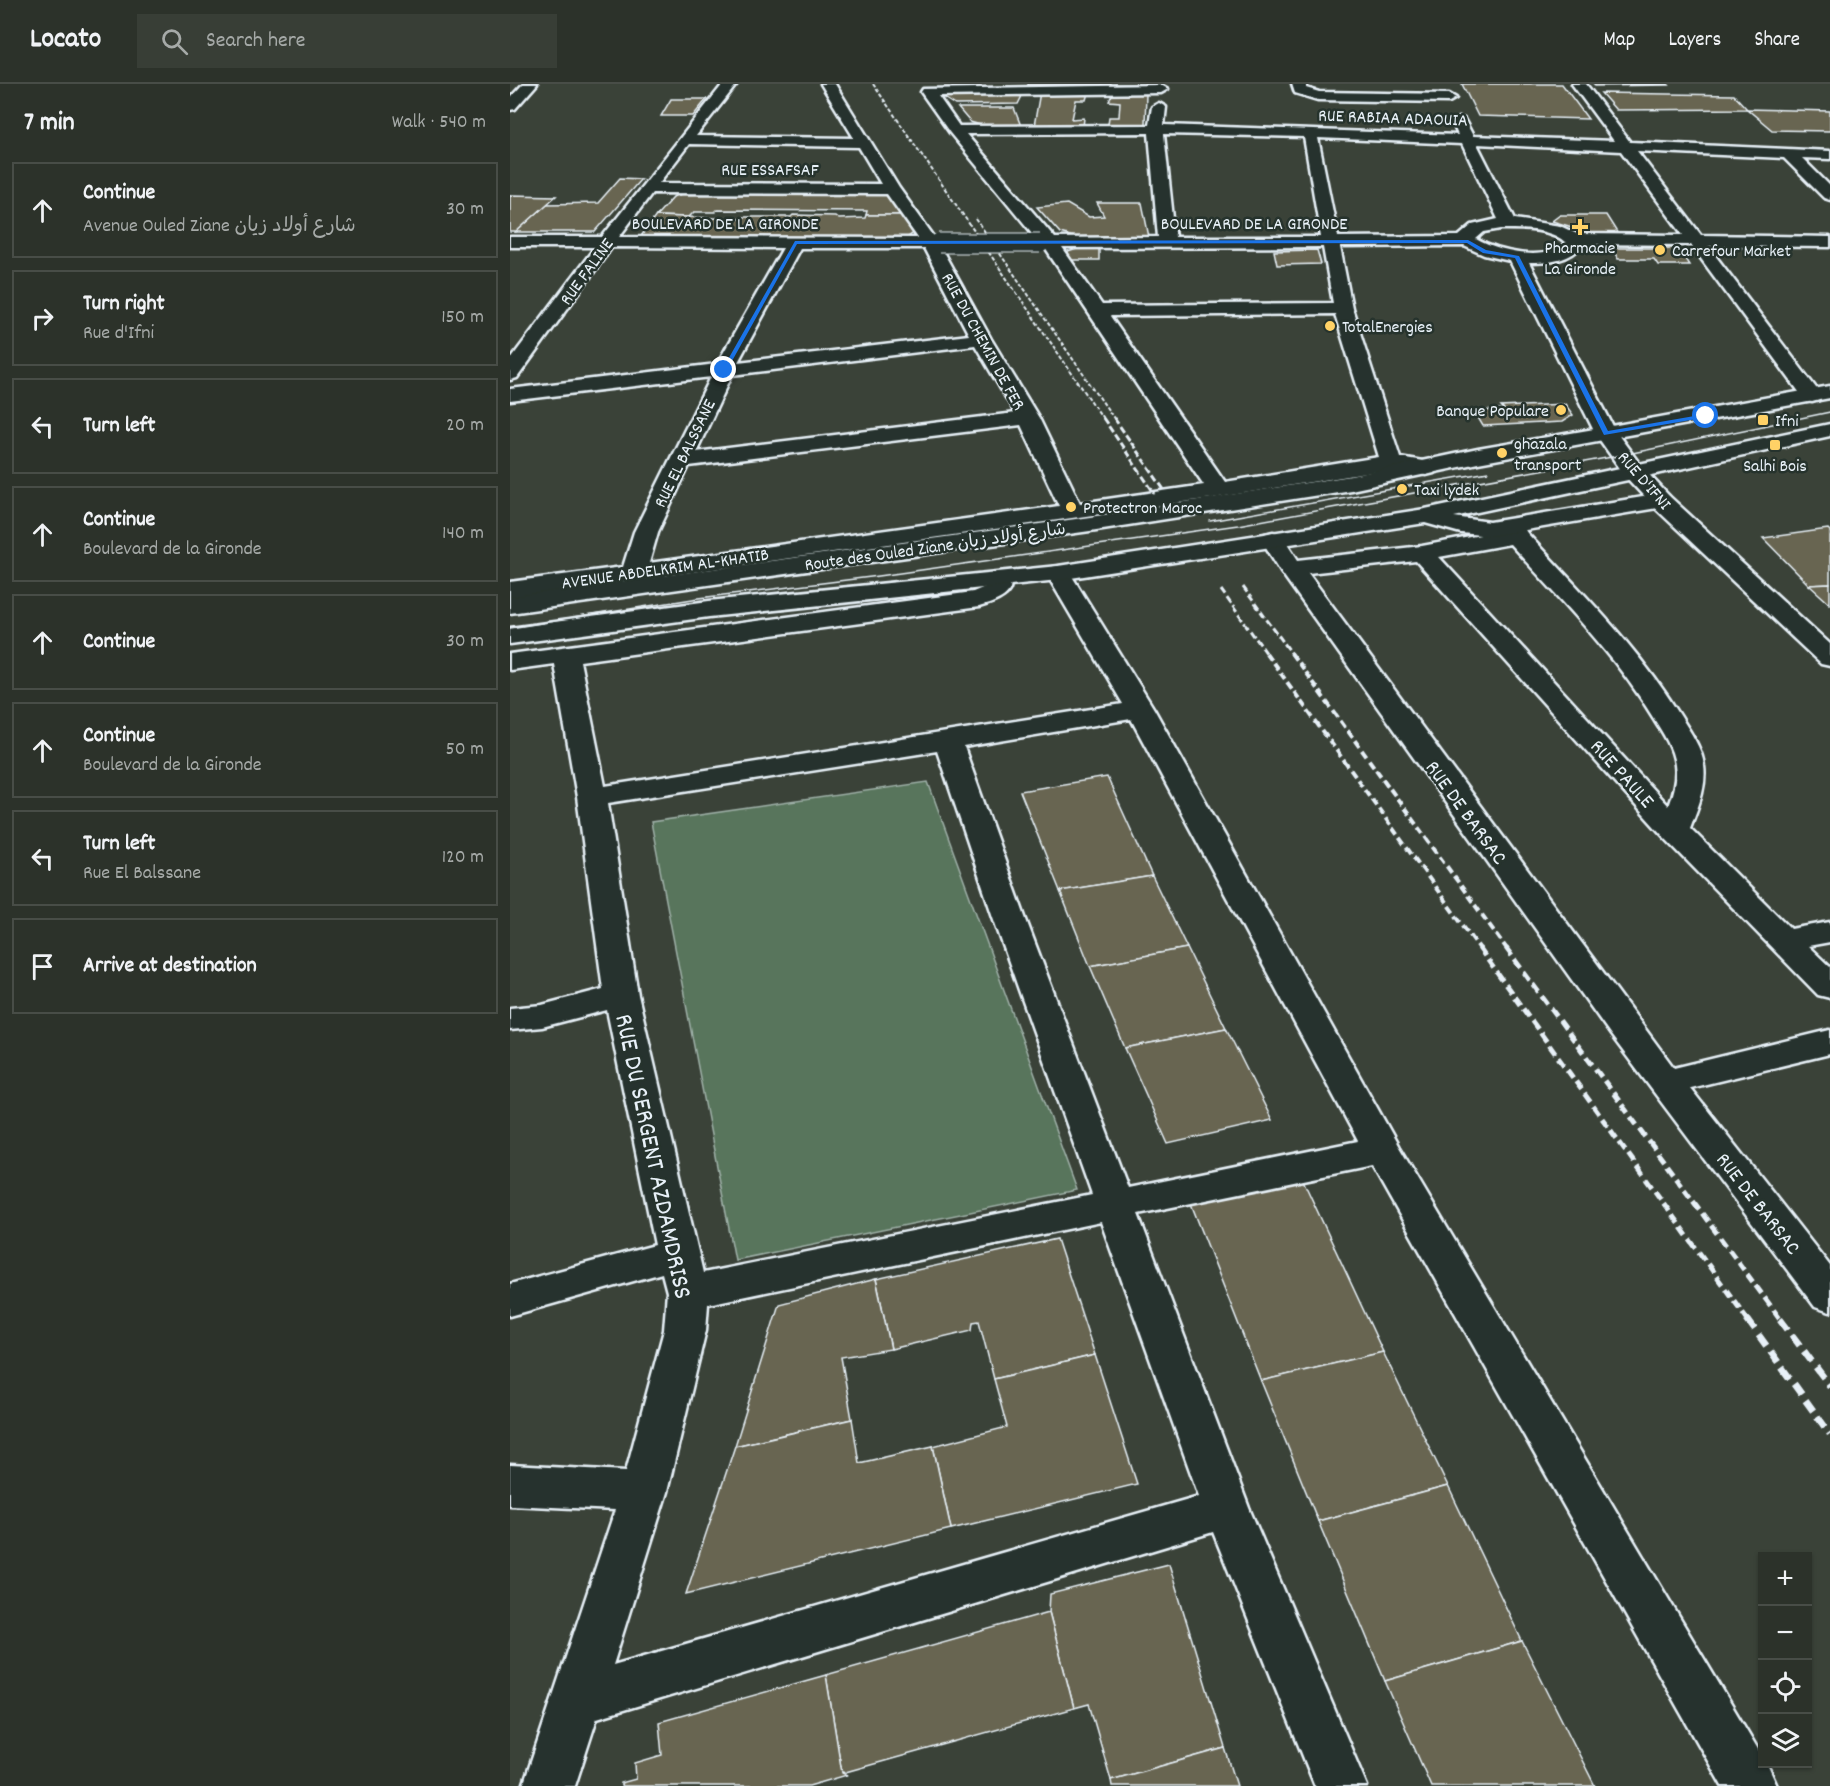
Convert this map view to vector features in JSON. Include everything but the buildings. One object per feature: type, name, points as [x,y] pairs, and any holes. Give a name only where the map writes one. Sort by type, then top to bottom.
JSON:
[{"type":"main road","points":[[510,106],[530,84]]},
{"type":"main road","name":"RUE FALINE","points":[[510,374],[647,188],[729,84]]},
{"type":"main road","name":"RUE DU CHEMIN DE FER","points":[[828,84],[892,189],[934,243],[981,339],[1028,418],[1073,511]]},
{"type":"main road","points":[[1579,84],[1697,241],[1821,394]]},
{"type":"main road","points":[[1167,242],[1156,129],[1161,87],[928,91],[955,130],[1097,311],[1219,490]]},
{"type":"main road","points":[[1300,87],[1310,95],[1329,97],[1446,91],[1466,138],[1509,224]]},
{"type":"main road","name":"RUE RABIAA ADAOUIA","points":[[955,130],[1156,129],[1310,133],[1830,155]]},
{"type":"main road","points":[[1310,133],[1343,308],[1391,462]]},
{"type":"main road","points":[[685,140],[864,144]]},
{"type":"main road","points":[[1788,153],[1830,195]]},
{"type":"main road","name":"RUE ESSAFSAF","points":[[647,188],[892,189]]},
{"type":"main road","points":[[1574,239],[1575,244],[1572,248],[1557,255],[1517,257],[1485,252],[1468,242],[1467,237],[1476,229],[1509,224],[1549,228],[1574,239],[1830,242]]},
{"type":"main road","name":"BOULEVARD DE LA GIRONDE","points":[[510,242],[1468,242]]},
{"type":"main road","name":"RUE EL BALSSANE","points":[[634,572],[646,532],[724,370],[795,242]]},
{"type":"main road","name":"RUE D'IFNI","points":[[1517,257],[1606,434],[1634,471],[1661,501],[1830,658]]},
{"type":"main road","points":[[1097,311],[1343,308]]},
{"type":"main road","points":[[510,395],[981,339]]},
{"type":"main road","name":"Route des Ouled Ziane شارع أولاد زيان","points":[[510,605],[1007,537],[1339,485],[1821,394]]},
{"type":"main road","points":[[681,460],[1028,418]]},
{"type":"main road","name":"Route des Ouled Ziane شارع أولاد زيان","points":[[510,636],[709,609],[1058,573],[1425,516],[1830,430]]},
{"type":"main road","name":"AVENUE ABDELKRIM AL-KHATIB","points":[[510,590],[1219,490],[1391,462],[1426,468]]},
{"type":"main road","points":[[1291,568],[1422,553],[1514,531],[1661,501]]},
{"type":"main road","points":[[1007,537],[1073,511]]},
{"type":"main road","points":[[1425,516],[1478,529],[1514,531],[1634,670],[1659,703],[1681,742],[1690,767],[1688,788],[1674,830]]},
{"type":"main road","name":"RUE DE BARSAC","points":[[1273,539],[1291,568],[1616,1017],[1830,1296]]},
{"type":"main road","name":"RUE PAULE","points":[[1422,553],[1674,830],[1830,987]]},
{"type":"main road","points":[[1058,573],[1140,709],[1383,1150],[1751,1786]]},
{"type":"main road","points":[[510,662],[979,600],[998,591],[998,580]]},
{"type":"main road","name":"RUE DU SERGENT AZDAMDRISS","points":[[549,1786],[644,1492],[685,1330],[688,1292],[677,1254],[621,995],[592,798],[565,654]]},
{"type":"main road","points":[[592,798],[1140,709]]},
{"type":"main road","points":[[948,741],[1009,917],[1226,1508],[1341,1786]]},
{"type":"main road","points":[[1784,940],[1830,932]]},
{"type":"main road","points":[[510,1019],[542,1016],[621,995]]},
{"type":"main road","points":[[1666,1082],[1830,1042]]},
{"type":"main road","points":[[688,1292],[1383,1150]]},
{"type":"main road","points":[[512,1296],[677,1254]]},
{"type":"main road","points":[[510,1485],[644,1492]]},
{"type":"main road","points":[[579,1699],[1226,1508]]},
{"type":"green space","points":[[928,782],[1077,1190],[735,1260],[651,822]]},
{"type":"tram line","points":[[510,628],[699,598],[879,576],[1238,525],[1623,455],[1830,412]]},
{"type":"tram line","points":[[1210,521],[1488,472]]},
{"type":"railway","points":[[873,84],[1104,420]]},
{"type":"railway","points":[[976,219],[1115,420]]},
{"type":"railway","points":[[1103,418],[1155,494]]},
{"type":"railway","points":[[1114,418],[1165,491]]},
{"type":"railway","points":[[1243,587],[1292,654]]},
{"type":"railway","points":[[1221,590],[1267,654]]},
{"type":"railway","points":[[1266,653],[1480,949]]},
{"type":"railway","points":[[1291,653],[1507,949]]},
{"type":"railway","points":[[1479,948],[1748,1320]]},
{"type":"railway","points":[[1506,948],[1781,1320]]},
{"type":"railway","points":[[1747,1319],[1830,1434]]},
{"type":"railway","points":[[1780,1319],[1830,1386]]},
{"type":"place","name":"Pharmacie La Gironde","points":[[1580,227]]},
{"type":"place","name":"Carrefour Market","points":[[1660,250]]},
{"type":"place","name":"TotalEnergies","points":[[1330,326]]},
{"type":"place","name":"Banque Populare","points":[[1561,410]]},
{"type":"place","name":"Ifni","points":[[1763,420]]},
{"type":"place","name":"Salhi Bois","points":[[1775,445]]},
{"type":"place","name":"ghazala transport","points":[[1502,453]]},
{"type":"place","name":"Taxi lydek","points":[[1402,489]]},
{"type":"place","name":"Protectron Maroc","points":[[1071,507]]},
{"type":"route","points":[[724,370],[795,242],[1468,242],[1485,252],[1517,257],[1606,434],[1706,416]]}]
